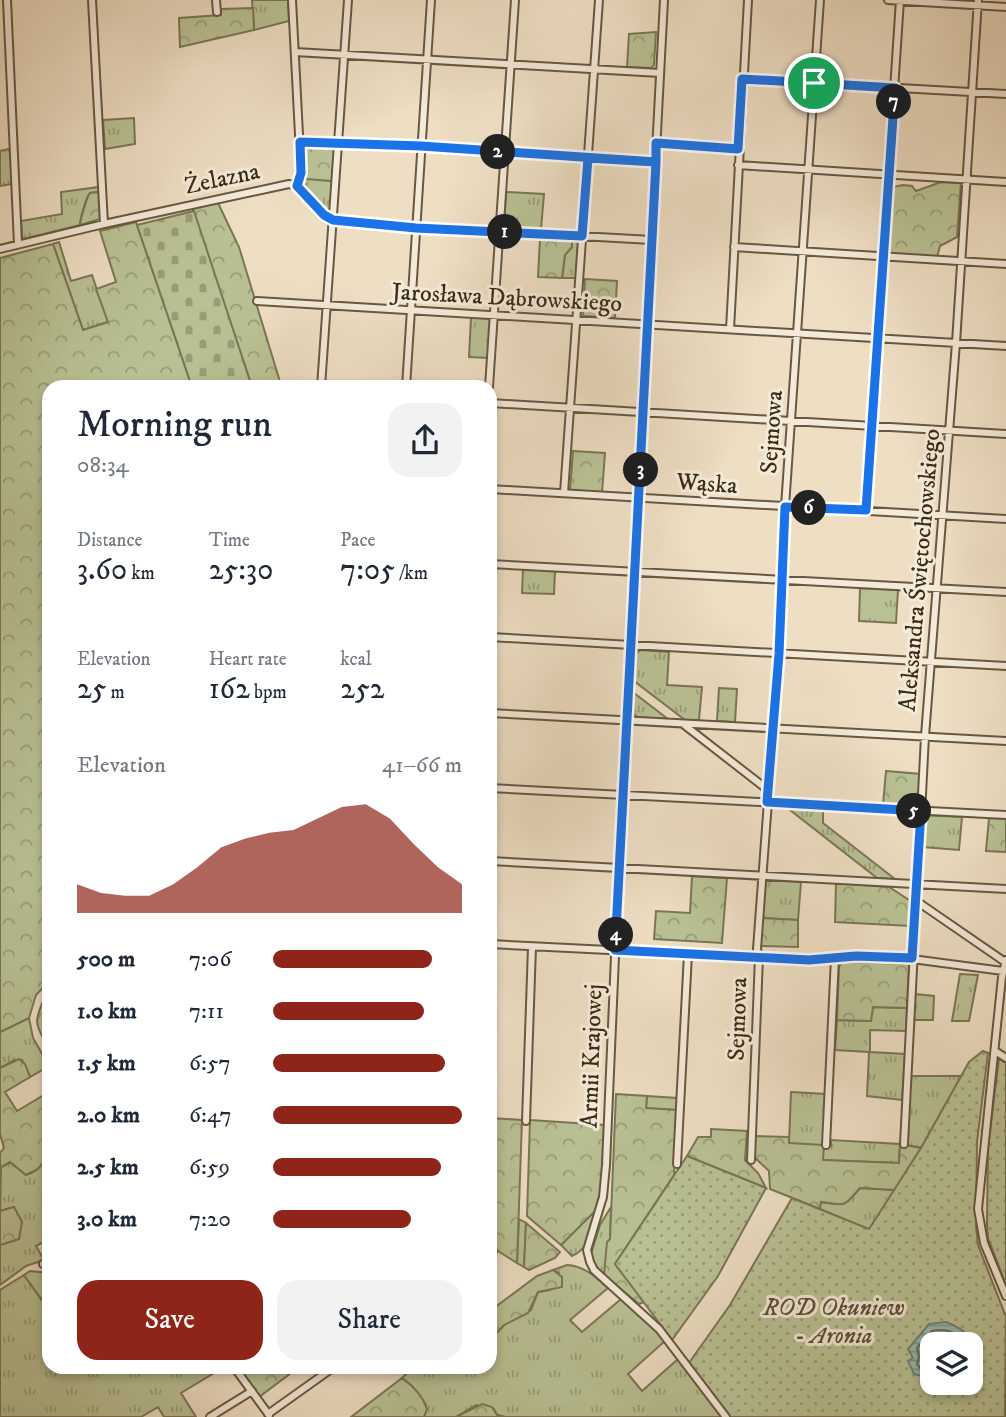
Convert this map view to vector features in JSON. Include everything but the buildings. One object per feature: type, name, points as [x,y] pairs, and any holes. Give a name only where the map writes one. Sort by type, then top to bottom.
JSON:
[{"type":"street","points":[[7,0],[18,244]]},
{"type":"street","points":[[92,0],[104,224]]},
{"type":"street","points":[[216,0],[217,12]]},
{"type":"street","points":[[292,0],[301,173],[297,186]]},
{"type":"street","points":[[321,380],[348,0]]},
{"type":"street","points":[[406,380],[431,0]]},
{"type":"street","points":[[489,380],[515,0]]},
{"type":"street","points":[[564,493],[599,0]]},
{"type":"street","name":"Armii Krajowej","points":[[664,0],[649,324],[622,794],[606,1165],[603,1197],[587,1250],[594,1270],[659,1329],[726,1417]]},
{"type":"street","points":[[730,328],[748,0]]},
{"type":"street","name":"Sejmowa","points":[[751,1160],[759,957],[757,949],[779,654],[785,507],[820,0]]},
{"type":"street","points":[[888,0],[978,2],[1006,7]]},
{"type":"street","points":[[866,510],[900,0]]},
{"type":"street","name":"Aleksandra Świętochowskiego","points":[[904,1144],[925,736],[956,343],[978,2]]},
{"type":"street","points":[[295,51],[660,73]]},
{"type":"street","points":[[742,79],[1006,94]]},
{"type":"street","points":[[300,142],[421,146],[656,162]]},
{"type":"street","points":[[656,143],[738,149]]},
{"type":"street","points":[[738,165],[1006,182]]},
{"type":"street","name":"Żelazna","points":[[0,249],[289,184],[297,186],[324,215],[333,220]]},
{"type":"street","points":[[333,220],[416,228],[652,240]]},
{"type":"street","points":[[734,247],[1006,264]]},
{"type":"street","name":"Jarosława Dąbrowskiego","points":[[257,301],[1006,346]]},
{"type":"street","points":[[497,403],[1006,434]]},
{"type":"street","name":"Wąska","points":[[497,489],[1006,519]]},
{"type":"street","points":[[497,564],[1006,592]]},
{"type":"street","points":[[497,638],[1006,666]]},
{"type":"street","points":[[497,713],[1006,741]]},
{"type":"street","points":[[681,723],[768,790]]},
{"type":"street","points":[[497,788],[1006,815]]},
{"type":"street","points":[[497,861],[1006,889]]},
{"type":"street","points":[[915,900],[1006,961],[978,1191],[984,1243],[1006,1296]]},
{"type":"street","points":[[497,944],[809,960],[856,956],[912,958],[1003,971]]},
{"type":"street","points":[[526,1121],[532,947]]},
{"type":"street","points":[[677,1164],[688,954]]},
{"type":"street","points":[[826,1145],[835,958]]},
{"type":"street","points":[[995,1051],[1006,1058]]},
{"type":"street","points":[[239,1374],[270,1415],[325,1374]]},
{"type":"street","points":[[210,1417],[252,1391]]},
{"type":"green space","points":[[252,0],[288,0],[289,21],[254,30]]},
{"type":"green space","points":[[253,8],[254,30],[180,47],[179,18],[221,15],[221,9]]},
{"type":"green space","points":[[656,32],[654,65],[651,68],[627,67],[629,34]]},
{"type":"green space","points":[[134,118],[135,144],[105,149],[103,120]]},
{"type":"green space","points":[[304,145],[335,145],[332,181],[306,179]]},
{"type":"green space","points":[[8,149],[12,184],[0,186],[0,151]]},
{"type":"green space","points":[[304,178],[332,181],[330,216],[305,191]]},
{"type":"green space","points":[[941,182],[961,183],[957,237],[940,246],[937,257],[887,253],[892,187],[912,186],[916,191]]},
{"type":"green space","points":[[99,187],[99,192],[88,195],[80,225],[24,239],[22,237],[21,221],[62,214],[61,192]]},
{"type":"green space","points":[[99,192],[100,219],[80,225],[90,193]]},
{"type":"green space","points":[[506,192],[544,194],[541,229],[504,228]]},
{"type":"green space","points":[[218,203],[239,247],[279,380],[250,380],[192,208]]},
{"type":"green space","points":[[194,211],[250,380],[190,380],[137,225]]},
{"type":"green space","points":[[136,222],[190,380],[42,380],[42,989],[36,995],[29,1018],[0,1032],[0,258],[53,244],[83,330],[108,322],[96,289],[116,282],[100,231]]},
{"type":"green space","points":[[540,239],[572,241],[572,247],[565,255],[562,278],[538,277]]},
{"type":"green space","points":[[572,241],[578,242],[576,278],[562,278],[565,255],[572,247]]},
{"type":"green space","points":[[59,242],[71,281],[92,275],[108,322],[83,330],[53,244]]},
{"type":"green space","points":[[585,279],[617,281],[615,318],[583,316]]},
{"type":"green space","points":[[471,317],[490,318],[488,358],[469,357]]},
{"type":"green space","points":[[573,451],[605,453],[602,493],[570,490]]},
{"type":"green space","points":[[523,569],[555,571],[554,594],[522,593]]},
{"type":"green space","points":[[860,588],[898,590],[896,623],[859,621]]},
{"type":"green space","points":[[640,650],[669,652],[667,685],[702,687],[699,720],[685,720],[634,681],[636,654]]},
{"type":"green space","points":[[719,688],[737,689],[735,722],[717,721]]},
{"type":"green space","points":[[634,693],[668,719],[637,717],[632,712]]},
{"type":"green space","points":[[886,771],[921,774],[918,807],[883,805]]},
{"type":"green space","points":[[785,806],[823,810],[823,823],[895,879],[877,878]]},
{"type":"green space","points":[[925,815],[962,817],[959,850],[923,847]]},
{"type":"green space","points":[[989,818],[1006,819],[1006,852],[986,851]]},
{"type":"green space","points":[[692,876],[727,878],[722,943],[654,939],[656,911],[690,913]]},
{"type":"green space","points":[[765,880],[801,882],[798,920],[762,918]]},
{"type":"green space","points":[[836,883],[889,887],[912,902],[910,926],[835,922]]},
{"type":"green space","points":[[762,918],[798,920],[798,947],[760,946]]},
{"type":"green space","points":[[842,962],[909,964],[907,1008],[873,1007],[871,1021],[837,1020],[839,967]]},
{"type":"green space","points":[[960,974],[978,975],[969,1021],[952,1021]]},
{"type":"green space","points":[[915,994],[934,996],[933,1020],[913,1020]]},
{"type":"green space","points":[[42,1004],[42,1036],[37,1020]]},
{"type":"green space","points":[[872,1007],[907,1008],[906,1031],[870,1030],[870,1052],[905,1054],[902,1100],[867,1096],[869,1052],[835,1050],[837,1020],[871,1021]]},
{"type":"green space","points":[[29,1018],[33,1038],[42,1054],[42,1070],[30,1077],[22,1060],[15,1060],[0,1068],[0,1032]]},
{"type":"green space","name":"ROD Okuniew - Aronia","points":[[983,1051],[988,1053],[977,1142],[976,1226],[978,1245],[1006,1317],[1005,1417],[730,1417],[689,1363],[730,1305],[792,1198],[869,1229],[921,1148],[969,1062]]},
{"type":"green space","points":[[19,1059],[25,1064],[30,1077],[5,1092],[17,1111],[42,1096],[42,1164],[26,1175],[10,1162],[1,1167],[0,1178],[0,1153],[4,1148],[0,1134],[0,1068]]},
{"type":"green space","points":[[999,1059],[1006,1063],[1006,1285],[988,1238],[987,1225],[988,1146]]},
{"type":"green space","points":[[910,1076],[962,1076],[921,1148],[907,1145]]},
{"type":"green space","points":[[791,1092],[826,1094],[824,1145],[831,1146],[831,1140],[900,1144],[899,1163],[822,1160],[789,1143]]},
{"type":"green space","points":[[616,1094],[647,1096],[646,1108],[677,1110],[674,1175],[615,1264],[644,1302],[639,1304],[604,1275],[607,1242],[610,1239]]},
{"type":"green space","points":[[647,1096],[677,1098],[677,1110],[646,1108]]},
{"type":"green space","points":[[497,1118],[522,1120],[517,1263],[497,1250]]},
{"type":"green space","points":[[530,1120],[604,1125],[601,1190],[595,1211],[561,1245],[527,1216]]},
{"type":"green space","points":[[711,1129],[747,1131],[745,1160],[758,1173],[766,1188],[687,1156],[698,1137],[711,1137]]},
{"type":"green space","points":[[754,1136],[789,1137],[789,1143],[824,1145],[823,1160],[899,1163],[900,1144],[921,1148],[895,1190],[860,1188],[844,1204],[821,1202],[820,1209],[770,1189],[769,1171],[753,1156]]},
{"type":"green space","name":"ROD Okuniew - Aronia","points":[[687,1156],[766,1188],[718,1276],[672,1340],[615,1264]]},
{"type":"green space","points":[[11,1162],[26,1175],[42,1164],[42,1243],[36,1246],[42,1261],[26,1266],[0,1285],[0,1245],[19,1239],[14,1207],[0,1211],[1,1167]]},
{"type":"green space","points":[[860,1188],[895,1190],[869,1230],[820,1209],[820,1202],[843,1203]]},
{"type":"green space","points":[[14,1207],[22,1222],[19,1239],[0,1245],[0,1211]]},
{"type":"green space","points":[[611,1207],[610,1239],[604,1275],[597,1271],[592,1251],[600,1225]]},
{"type":"green space","points":[[595,1211],[586,1243],[572,1256],[561,1245]]},
{"type":"green space","points":[[519,1219],[526,1223],[524,1267],[517,1263]]},
{"type":"green space","points":[[526,1223],[560,1252],[555,1258],[529,1270],[524,1267]]},
{"type":"green space","points":[[567,1265],[573,1266],[594,1276],[608,1288],[570,1320],[582,1332],[621,1299],[648,1321],[665,1341],[628,1374],[642,1391],[678,1359],[723,1417],[505,1417],[497,1415],[494,1409],[476,1405],[456,1417],[424,1417],[426,1405],[412,1386],[402,1378],[406,1374],[497,1374],[497,1332],[504,1325],[531,1310],[538,1292],[550,1290],[559,1273],[553,1270]]},
{"type":"green space","points":[[553,1270],[562,1277],[562,1287],[538,1292],[528,1313],[504,1325],[497,1332],[497,1306],[537,1276]]},
{"type":"green space","points":[[30,1271],[42,1272],[42,1300],[24,1275]]},
{"type":"green space","points":[[24,1275],[42,1300],[42,1374],[212,1374],[181,1393],[196,1417],[164,1417],[158,1407],[141,1417],[0,1417],[0,1290]]},
{"type":"green space","points":[[243,1374],[290,1374],[259,1397]]},
{"type":"green space","points":[[402,1378],[423,1400],[427,1409],[424,1417],[351,1417]]},
{"type":"green space","points":[[482,1404],[492,1407],[497,1415],[505,1417],[456,1417]]},
{"type":"water","points":[[946,1322],[964,1332],[922,1332],[929,1324]]},
{"type":"water","points":[[920,1335],[920,1376],[914,1374],[908,1361],[913,1358],[908,1349]]},
{"type":"route","points":[[814,83],[742,79],[738,149],[656,143],[656,162],[588,158],[582,236],[416,228],[333,220],[324,215],[297,186],[301,173],[300,142],[421,146],[656,162],[615,950],[809,960],[856,956],[912,958],[921,811],[767,802],[779,654],[785,507],[866,510],[895,88],[814,83]]}]
